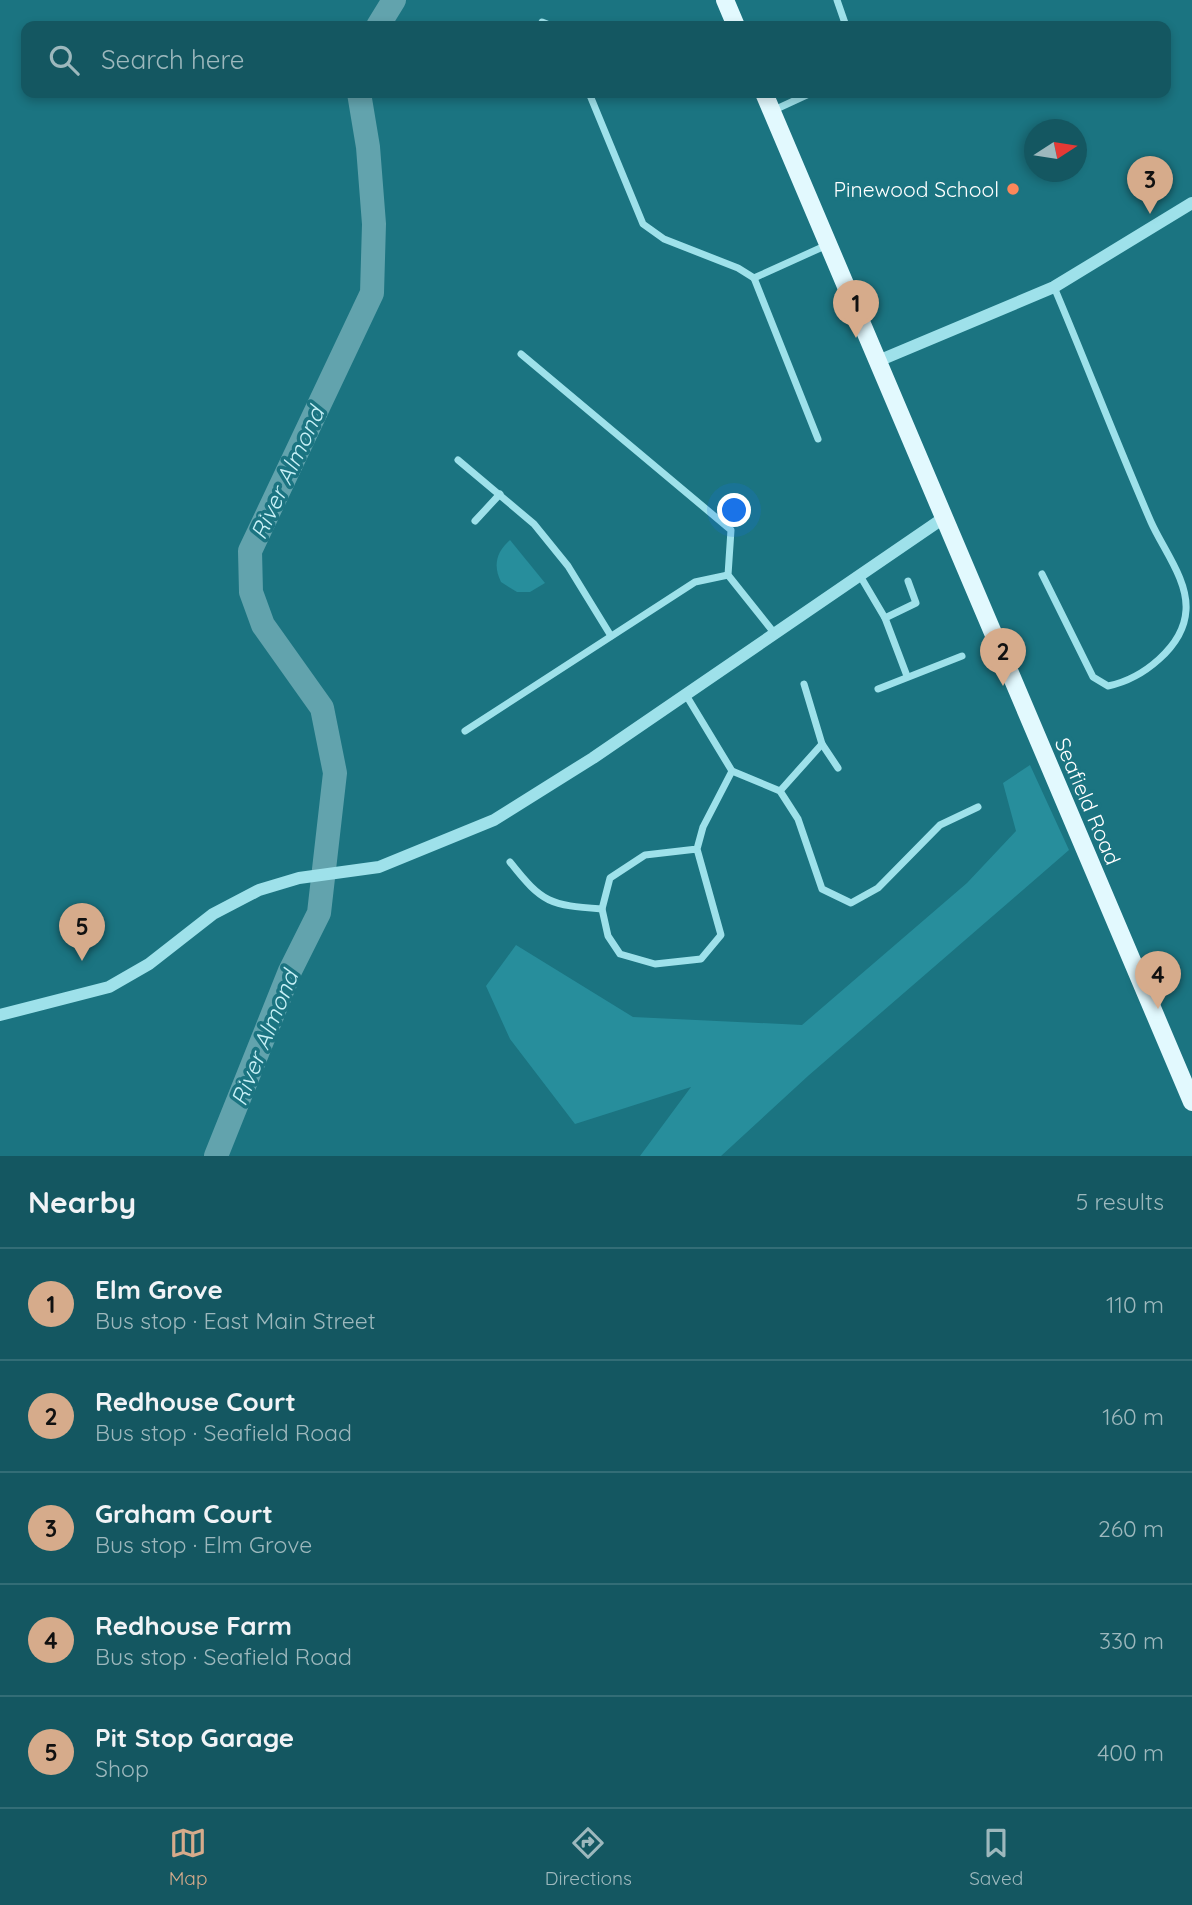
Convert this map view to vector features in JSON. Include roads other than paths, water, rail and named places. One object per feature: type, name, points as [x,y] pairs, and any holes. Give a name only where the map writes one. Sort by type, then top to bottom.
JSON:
[{"type":"main road","points":[[726,0],[734,21]]},
{"type":"main road","name":"Seafield Road","points":[[766,98],[1192,1102]]},
{"type":"street","points":[[837,0],[844,21]]},
{"type":"street","points":[[591,98],[643,224],[664,239],[738,268],[754,278],[818,439]]},
{"type":"street","points":[[772,111],[800,98]]},
{"type":"street","points":[[878,361],[1054,287],[1191,207]]},
{"type":"street","points":[[754,278],[827,245]]},
{"type":"street","points":[[1042,575],[1093,677],[1108,686],[1121,683],[1143,670],[1179,639],[1186,609],[1180,580],[1152,524],[1054,287]]},
{"type":"street","points":[[521,354],[731,530],[729,575],[775,634]]},
{"type":"street","points":[[458,460],[534,524],[568,566],[611,636]]},
{"type":"street","points":[[475,521],[500,494]]},
{"type":"street","points":[[0,1015],[109,987],[149,964],[213,914],[239,899],[280,882],[355,872],[402,860],[494,820],[686,695],[945,517]]},
{"type":"street","points":[[859,574],[885,618],[906,676]]},
{"type":"street","points":[[464,731],[695,582],[729,575]]},
{"type":"street","points":[[885,618],[916,603],[908,581]]},
{"type":"street","points":[[878,688],[962,656]]},
{"type":"street","points":[[804,684],[822,744],[838,768]]},
{"type":"street","points":[[686,695],[732,771],[780,791],[798,819],[822,889],[851,903],[878,888],[940,825],[978,807]]},
{"type":"street","points":[[780,791],[822,744]]},
{"type":"street","points":[[697,849],[645,855],[610,878],[602,909],[608,936],[620,954],[655,964],[701,959],[721,935],[697,849],[703,827],[732,771]]},
{"type":"street","points":[[510,862],[535,894],[565,906],[602,909]]},
{"type":"waterway","name":"River Almond","points":[[381,21],[394,0]]},
{"type":"waterway","name":"River Almond","points":[[216,1156],[290,971],[319,913],[335,773],[322,708],[263,625],[251,592],[250,551],[372,293],[374,224],[368,147],[360,98]]},
{"type":"place","name":"Pinewood School","points":[[1013,189]]},
{"type":"place","name":"Graham Court","points":[[1150,214]]},
{"type":"place","name":"Elm Grove","points":[[856,338]]},
{"type":"place","name":"Redhouse Court","points":[[1003,686]]},
{"type":"place","name":"Pit Stop Garage","points":[[82,961]]},
{"type":"place","name":"Redhouse Farm","points":[[1158,1009]]}]
